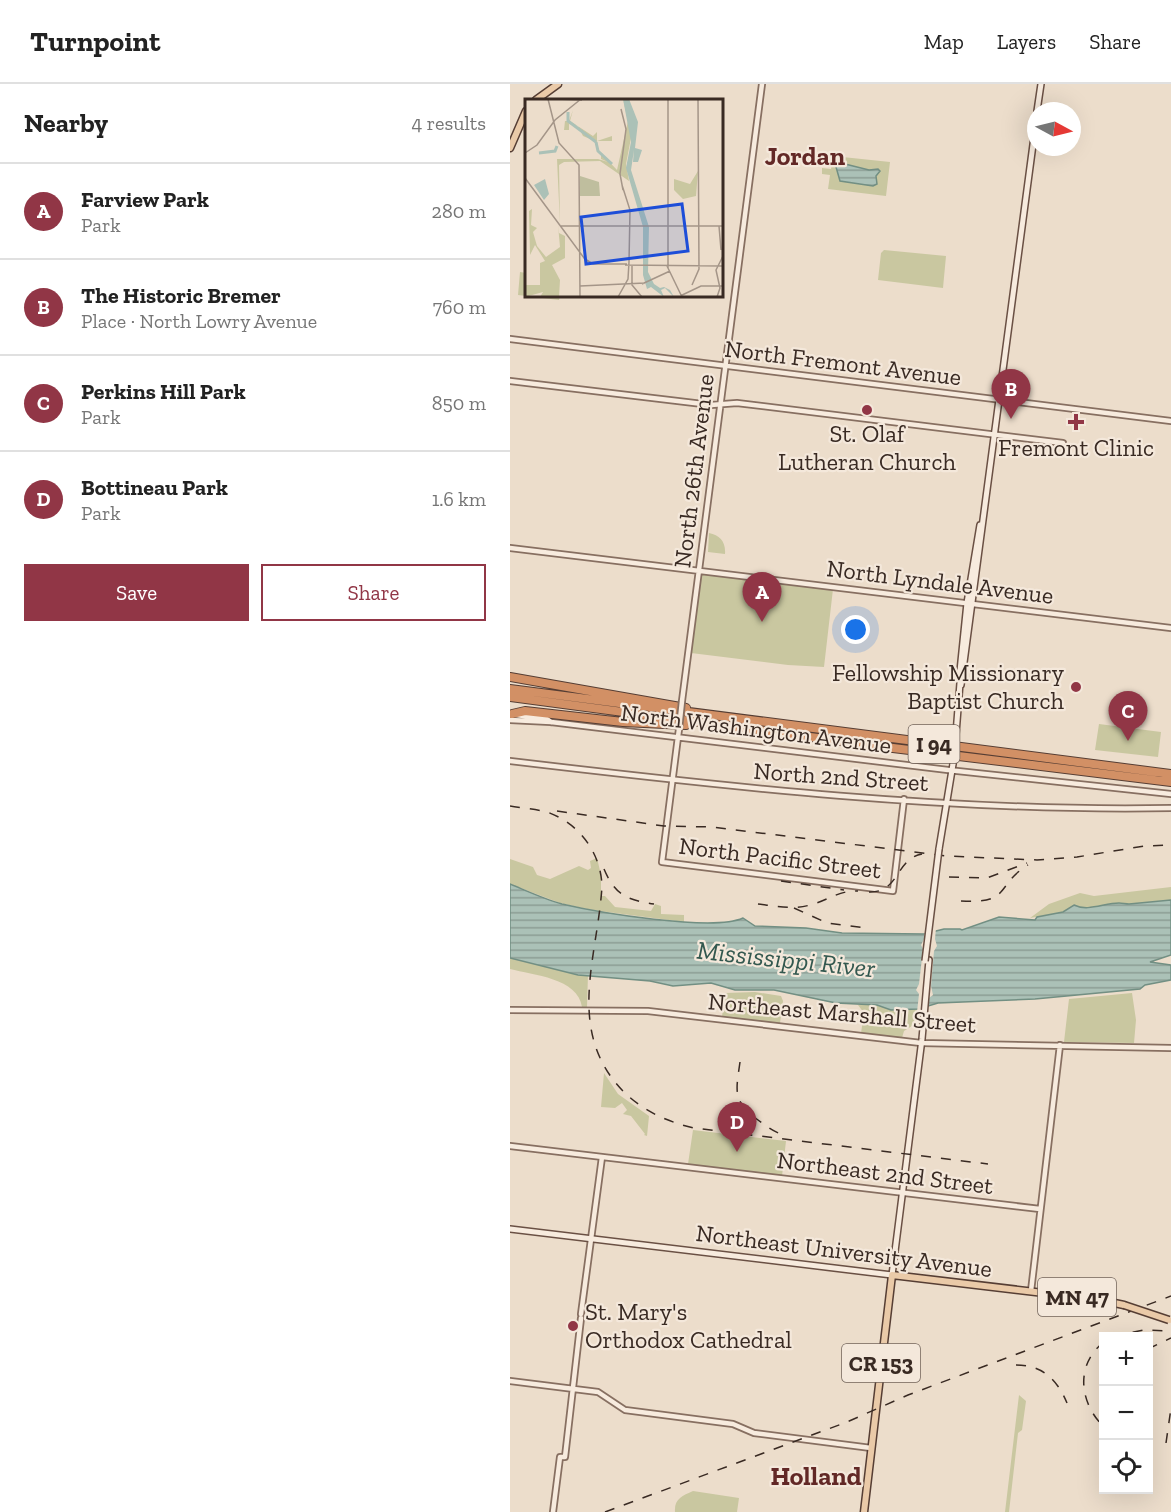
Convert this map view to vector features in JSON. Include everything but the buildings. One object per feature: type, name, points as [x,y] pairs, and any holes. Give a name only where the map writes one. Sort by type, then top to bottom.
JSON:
[{"type":"highway","points":[[510,677],[657,702],[707,715]]},
{"type":"highway","name":"I 94","points":[[510,688],[1171,774]]},
{"type":"highway","name":"I 94","points":[[510,698],[1171,782]]},
{"type":"highway","points":[[510,702],[650,716]]},
{"type":"highway","points":[[510,717],[525,711],[623,722],[780,733]]},
{"type":"main road","points":[[535,99],[550,84]]},
{"type":"main road","points":[[536,99],[558,84]]},
{"type":"main road","points":[[1038,102],[1041,84]]},
{"type":"main road","points":[[510,148],[525,113]]},
{"type":"main road","points":[[510,140],[520,125]]},
{"type":"main road","name":"CR 153","points":[[863,1510],[921,1043],[927,961],[940,849],[957,734],[961,685],[960,666],[974,555],[983,519],[1031,156]]},
{"type":"main road","name":"Northeast University Avenue","points":[[510,1229],[1101,1300],[1170,1320]]},
{"type":"street","name":"North 26th Avenue","points":[[662,862],[762,84]]},
{"type":"street","name":"North Fremont Avenue","points":[[510,339],[1171,421]]},
{"type":"street","points":[[510,381],[707,405],[737,403],[1063,443]]},
{"type":"street","name":"North Lyndale Avenue","points":[[510,548],[1171,628]]},
{"type":"street","name":"North Washington Avenue","points":[[510,717],[547,719],[551,722],[1171,794]]},
{"type":"street","name":"North 2nd Street","points":[[510,761],[768,790],[1085,809],[1171,808]]},
{"type":"street","name":"North Pacific Street","points":[[662,862],[893,891],[904,799]]},
{"type":"street","name":"Northeast Marshall Street","points":[[510,1010],[648,1011],[921,1043],[1171,1048]]},
{"type":"street","points":[[1030,1291],[1060,1045]]},
{"type":"street","name":"Northeast 2nd Street","points":[[510,1146],[1040,1209]]},
{"type":"street","points":[[553,1512],[572,1389],[602,1157]]},
{"type":"street","points":[[510,1381],[598,1392],[625,1410],[733,1424],[754,1433],[871,1448]]},
{"type":"shaded area","points":[[833,156],[890,162],[886,196],[828,189],[830,175],[822,174],[822,168],[831,169]]},
{"type":"shaded area","points":[[884,250],[946,256],[943,288],[878,280],[881,253]]},
{"type":"shaded area","points":[[520,272],[525,273],[525,296],[518,295]]},
{"type":"shaded area","points":[[534,297],[560,297],[559,300]]},
{"type":"shaded area","points":[[709,533],[722,540],[725,554],[708,552]]},
{"type":"shaded area","points":[[701,574],[833,589],[824,667],[691,653]]},
{"type":"shaded area","points":[[1099,724],[1161,732],[1158,757],[1095,750]]},
{"type":"shaded area","points":[[597,858],[601,875],[601,896],[605,896],[615,907],[651,911],[655,904],[661,906],[661,914],[684,915],[684,922],[592,910],[560,903],[510,884],[510,859],[533,867],[537,875],[550,879],[579,866],[588,870],[591,868],[590,861]]},
{"type":"shaded area","points":[[1171,887],[1171,900],[1076,907],[1063,912],[1030,918],[1049,904],[1080,893],[1094,896]]},
{"type":"shaded area","points":[[510,958],[578,975],[588,974],[587,1007],[582,1007],[579,997],[564,984],[553,979],[510,969]]},
{"type":"shaded area","points":[[755,992],[781,996],[783,1001],[780,1023],[722,1017],[725,993]]},
{"type":"shaded area","points":[[1132,993],[1136,1020],[1134,1043],[1064,1042],[1069,999]]},
{"type":"shaded area","points":[[858,1005],[877,1005],[891,1010],[918,1009],[916,1026],[904,1031],[902,1038],[861,1033],[864,1013]]},
{"type":"shaded area","points":[[604,1073],[618,1094],[649,1116],[647,1136],[631,1116],[623,1114],[627,1110],[622,1103],[615,1108],[601,1107]]},
{"type":"shaded area","points":[[693,1130],[786,1141],[782,1176],[688,1164]]},
{"type":"shaded area","points":[[1019,1395],[1026,1401],[1022,1430],[1018,1433],[1009,1512],[1005,1512]]},
{"type":"shaded area","points":[[693,1491],[739,1498],[737,1512],[675,1512],[677,1501]]},
{"type":"water","points":[[845,164],[869,170],[878,169],[880,171],[876,176],[877,184],[873,186],[840,181],[836,167]]},
{"type":"water","name":"Mississippi River","points":[[510,884],[562,904],[626,916],[707,923],[728,922],[743,918],[755,926],[806,928],[842,933],[924,934],[944,929],[962,930],[999,917],[1035,920],[1037,917],[1063,912],[1074,905],[1085,908],[1113,903],[1129,904],[1171,900],[1171,955],[1150,962],[1171,965],[1171,980],[1145,985],[1140,989],[1035,999],[938,1003],[918,1009],[891,1010],[877,1005],[836,1003],[774,990],[735,990],[711,983],[673,986],[650,981],[578,975],[510,958]]},
{"type":"pier","points":[[936,928],[937,946],[934,951],[931,986],[933,995],[929,998],[928,1009],[917,1012],[919,994],[916,990],[919,984],[923,949],[921,945],[925,931]]},
{"type":"railway","points":[[510,806],[547,812],[559,817],[578,832],[593,851],[601,874],[602,886],[589,987],[589,1012],[593,1036],[601,1059],[615,1082],[631,1099],[650,1112],[694,1128],[988,1164]]},
{"type":"railway","points":[[557,811],[664,826],[712,827],[947,856],[1037,860],[1077,857],[1144,846],[1171,845]]},
{"type":"railway","points":[[869,892],[887,887],[907,862],[922,854]]},
{"type":"railway","points":[[949,877],[987,878],[1027,863]]},
{"type":"railway","points":[[961,901],[977,901],[996,896],[1018,872],[1028,865]]},
{"type":"railway","points":[[604,869],[613,885],[623,895],[654,904]]},
{"type":"railway","points":[[781,881],[844,890]]},
{"type":"railway","points":[[758,904],[797,907],[816,903],[845,892],[858,891]]},
{"type":"railway","points":[[794,908],[827,923],[867,928]]},
{"type":"railway","points":[[740,1062],[737,1088],[740,1101],[758,1120],[783,1135]]},
{"type":"railway","points":[[605,1512],[847,1422],[908,1395],[1171,1296]]},
{"type":"railway","points":[[1134,1332],[1171,1331]]},
{"type":"railway","points":[[1153,1347],[1171,1338]]},
{"type":"railway","points":[[1099,1347],[1088,1361],[1084,1384],[1089,1407],[1099,1421]]},
{"type":"railway","points":[[1016,1365],[1034,1368],[1048,1375],[1067,1403]]},
{"type":"railway","points":[[1166,1443],[1171,1408]]},
{"type":"place","name":"St. Olaf Lutheran Church","points":[[867,410]]},
{"type":"place","name":"The Historic Bremer","points":[[1011,419]]},
{"type":"place","name":"Fremont Clinic","points":[[1076,422]]},
{"type":"place","name":"Farview Park","points":[[762,622]]},
{"type":"place","name":"Fellowship Missionary Baptist Church","points":[[1076,687]]},
{"type":"place","name":"Perkins Hill Park","points":[[1128,741]]},
{"type":"place","name":"Bottineau Park","points":[[737,1152]]},
{"type":"place","name":"St. Mary's Orthodox Cathedral","points":[[573,1326]]},
{"type":"district","name":"Jordan","points":[[805,156]]},
{"type":"district","name":"Holland","points":[[816,1476]]}]
